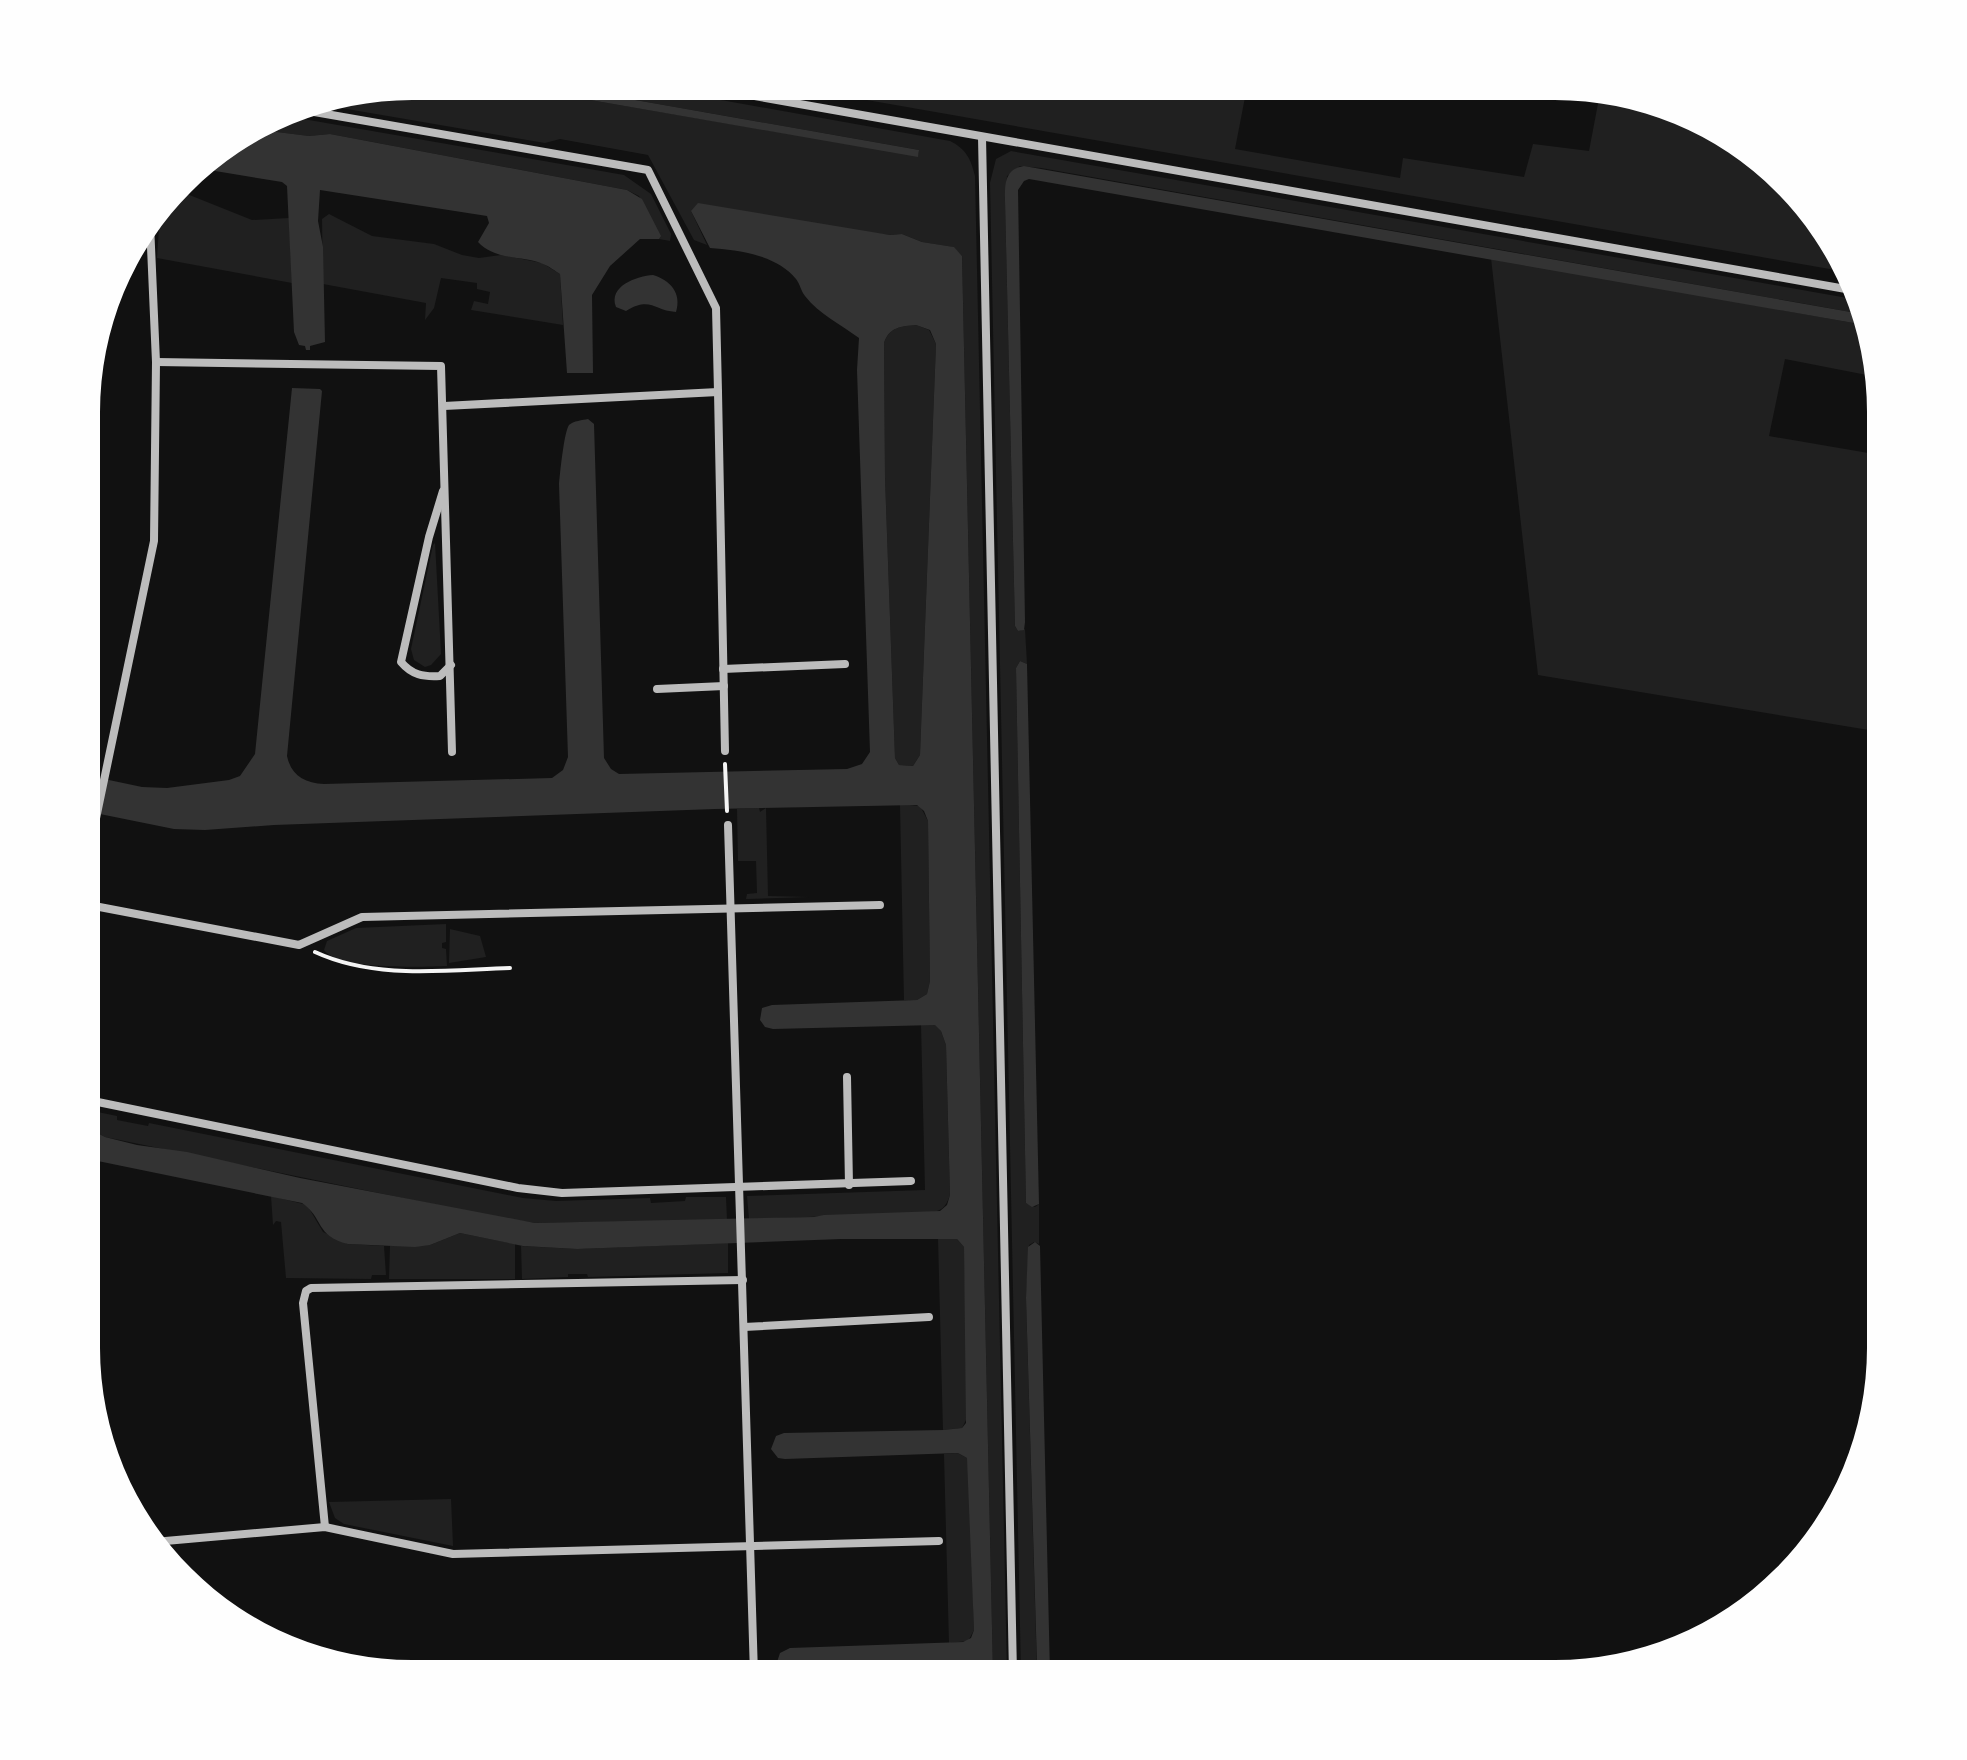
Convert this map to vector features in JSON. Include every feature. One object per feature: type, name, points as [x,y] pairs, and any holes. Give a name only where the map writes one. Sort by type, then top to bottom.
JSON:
[{"type":"street","points":[[776,100],[1841,288]]},
{"type":"street","points":[[323,114],[648,170],[716,308],[725,751]]},
{"type":"street","points":[[982,137],[1013,1660]]},
{"type":"street","points":[[100,800],[154,541],[156,362],[151,242]]},
{"type":"street","points":[[156,362],[441,366],[452,752]]},
{"type":"street","points":[[444,406],[718,392]]},
{"type":"street","points":[[445,482],[429,537],[401,662],[410,672],[426,676],[440,676],[451,665]]},
{"type":"street","points":[[723,669],[845,664]]},
{"type":"street","points":[[657,689],[724,686]]},
{"type":"street","points":[[728,825],[754,1660]]},
{"type":"street","points":[[100,907],[299,945],[362,917],[880,905]]},
{"type":"street","points":[[847,1077],[849,1185]]},
{"type":"street","points":[[100,1102],[518,1188],[562,1193],[740,1193],[911,1181]]},
{"type":"street","points":[[325,1527],[303,1303],[306,1291],[311,1288],[743,1280]]},
{"type":"street","points":[[744,1327],[929,1317]]},
{"type":"street","points":[[166,1541],[325,1527],[453,1554],[939,1541]]},
{"type":"path","points":[[725,751],[728,825]]},
{"type":"path","points":[[299,945],[334,961],[387,972],[510,968]]},
{"type":"shaded area","points":[[412,100],[591,100],[918,156],[919,150],[635,100],[721,100],[950,141],[964,151],[972,164],[975,176],[1007,1660],[993,1660],[962,256],[953,247],[922,242],[902,234],[691,211],[707,245],[694,240],[648,155],[560,139],[545,143],[342,108]]},
{"type":"shaded area","points":[[590,100],[635,100],[919,150],[918,157]]},
{"type":"shaded area","points":[[867,100],[1244,100],[1235,149],[1400,178],[1403,158],[1524,177],[1533,144],[1589,151],[1598,103],[1616,106],[1693,132],[1745,164],[1790,206],[1832,269]]},
{"type":"shaded area","points":[[305,119],[624,175],[651,194],[671,234],[670,241],[659,239],[639,196],[627,190],[330,134],[309,136],[275,132]]},
{"type":"shaded area","points":[[275,132],[309,136],[330,134],[627,190],[642,199],[661,236],[659,239],[640,239],[610,266],[592,295],[593,373],[567,373],[560,274],[535,261],[501,255],[485,248],[478,242],[489,223],[487,216],[320,190],[318,221],[323,247],[325,342],[306,350],[305,346],[299,345],[294,332],[287,186],[282,182],[214,171]]},
{"type":"shaded area","points":[[1011,151],[1845,297],[1850,312],[1041,168],[1020,166],[1007,176],[1005,201],[1015,626],[1018,631],[1025,629],[1027,664],[1020,661],[1016,668],[1026,1203],[1035,1207],[1039,1204],[1039,1244],[1034,1242],[1029,1245],[1026,1298],[1037,1660],[1021,1660],[990,183],[996,159]]},
{"type":"shaded area","points":[[1024,166],[1850,312],[1853,323],[1029,179],[1018,190],[1025,622],[1024,630],[1018,631],[1015,626],[1005,195],[1009,174]]},
{"type":"shaded area","points":[[188,194],[252,220],[289,218],[292,283],[157,258],[159,230]]},
{"type":"shaded area","points":[[698,203],[890,235],[902,234],[922,242],[954,247],[962,256],[993,1660],[778,1660],[780,1653],[790,1648],[963,1642],[971,1638],[974,1630],[967,1458],[958,1453],[785,1459],[778,1458],[771,1449],[776,1436],[784,1433],[962,1428],[966,1423],[964,1247],[957,1239],[841,1239],[577,1249],[523,1246],[460,1233],[430,1245],[415,1247],[348,1244],[330,1236],[302,1203],[100,1161],[100,1134],[137,1145],[187,1152],[300,1178],[535,1223],[814,1217],[940,1211],[947,1205],[950,1195],[946,1045],[935,1025],[773,1029],[765,1027],[760,1020],[762,1008],[772,1005],[917,1000],[927,994],[930,981],[928,821],[917,805],[715,809],[205,830],[174,829],[100,814],[100,778],[142,787],[167,788],[229,780],[240,776],[255,754],[292,388],[322,391],[287,756],[300,777],[324,784],[552,778],[563,770],[568,757],[559,484],[567,429],[575,422],[588,419],[594,424],[604,758],[611,769],[619,774],[847,769],[862,764],[870,752],[857,370],[859,338],[817,308],[805,296],[796,279],[779,264],[745,252],[710,248],[691,211]],"holes":[[[916,325],[930,330],[936,344],[920,755],[913,766],[899,765],[895,758],[885,478],[884,343],[893,331]]]},
{"type":"shaded area","points":[[329,214],[372,236],[434,244],[479,258],[501,255],[542,263],[560,274],[563,325],[471,310],[474,301],[488,304],[490,292],[477,289],[477,283],[441,278],[434,308],[425,320],[426,303],[323,284],[322,219]]},
{"type":"shaded area","points":[[1491,258],[1853,323],[1864,375],[1785,359],[1769,436],[1867,453],[1867,730],[1538,675]]},
{"type":"shaded area","points":[[653,275],[673,288],[677,299],[676,312],[647,304],[626,311],[616,307],[616,293],[620,288],[639,277]]},
{"type":"shaded area","points":[[916,325],[929,330],[936,344],[920,755],[913,766],[899,765],[895,758],[885,478],[884,343],[893,331]]},
{"type":"shaded area","points":[[435,543],[441,654],[425,667],[414,660],[411,649]]},
{"type":"shaded area","points":[[1020,661],[1027,664],[1039,1204],[1032,1207],[1026,1203],[1016,668]]},
{"type":"shaded area","points":[[900,804],[920,806],[928,821],[930,981],[927,994],[917,1000],[904,1000]]},
{"type":"shaded area","points":[[759,808],[760,812],[766,808],[768,896],[809,897],[746,899],[747,894],[757,893],[756,861],[738,861],[737,809]]},
{"type":"shaded area","points":[[446,924],[446,942],[442,943],[442,948],[446,949],[447,966],[362,964],[345,961],[324,950],[327,941],[356,928]]},
{"type":"shaded area","points":[[450,929],[480,936],[486,957],[449,963]]},
{"type":"shaded area","points":[[935,1024],[946,1045],[950,1195],[944,1207],[926,1213],[749,1219],[747,1196],[925,1190],[921,1025]]},
{"type":"shaded area","points":[[100,1112],[117,1116],[117,1120],[148,1126],[149,1123],[523,1198],[556,1201],[650,1198],[651,1203],[685,1201],[686,1197],[726,1197],[727,1220],[535,1223],[100,1134]]},
{"type":"shaded area","points":[[271,1196],[307,1205],[323,1232],[348,1244],[384,1246],[386,1275],[372,1275],[371,1279],[286,1278],[281,1222],[276,1221],[273,1225]]},
{"type":"shaded area","points":[[460,1233],[515,1244],[515,1279],[389,1279],[390,1246],[430,1245]]},
{"type":"shaded area","points":[[938,1237],[957,1239],[964,1247],[968,1416],[962,1428],[943,1430]]},
{"type":"shaded area","points":[[1035,1242],[1040,1246],[1050,1660],[1037,1660],[1026,1298],[1028,1247]]},
{"type":"shaded area","points":[[728,1243],[728,1273],[588,1277],[587,1274],[568,1274],[568,1277],[522,1279],[521,1246],[577,1249]]},
{"type":"shaded area","points":[[958,1453],[969,1462],[974,1630],[968,1641],[949,1643],[944,1454]]},
{"type":"shaded area","points":[[451,1499],[453,1546],[344,1524],[335,1518],[329,1502]]}]
